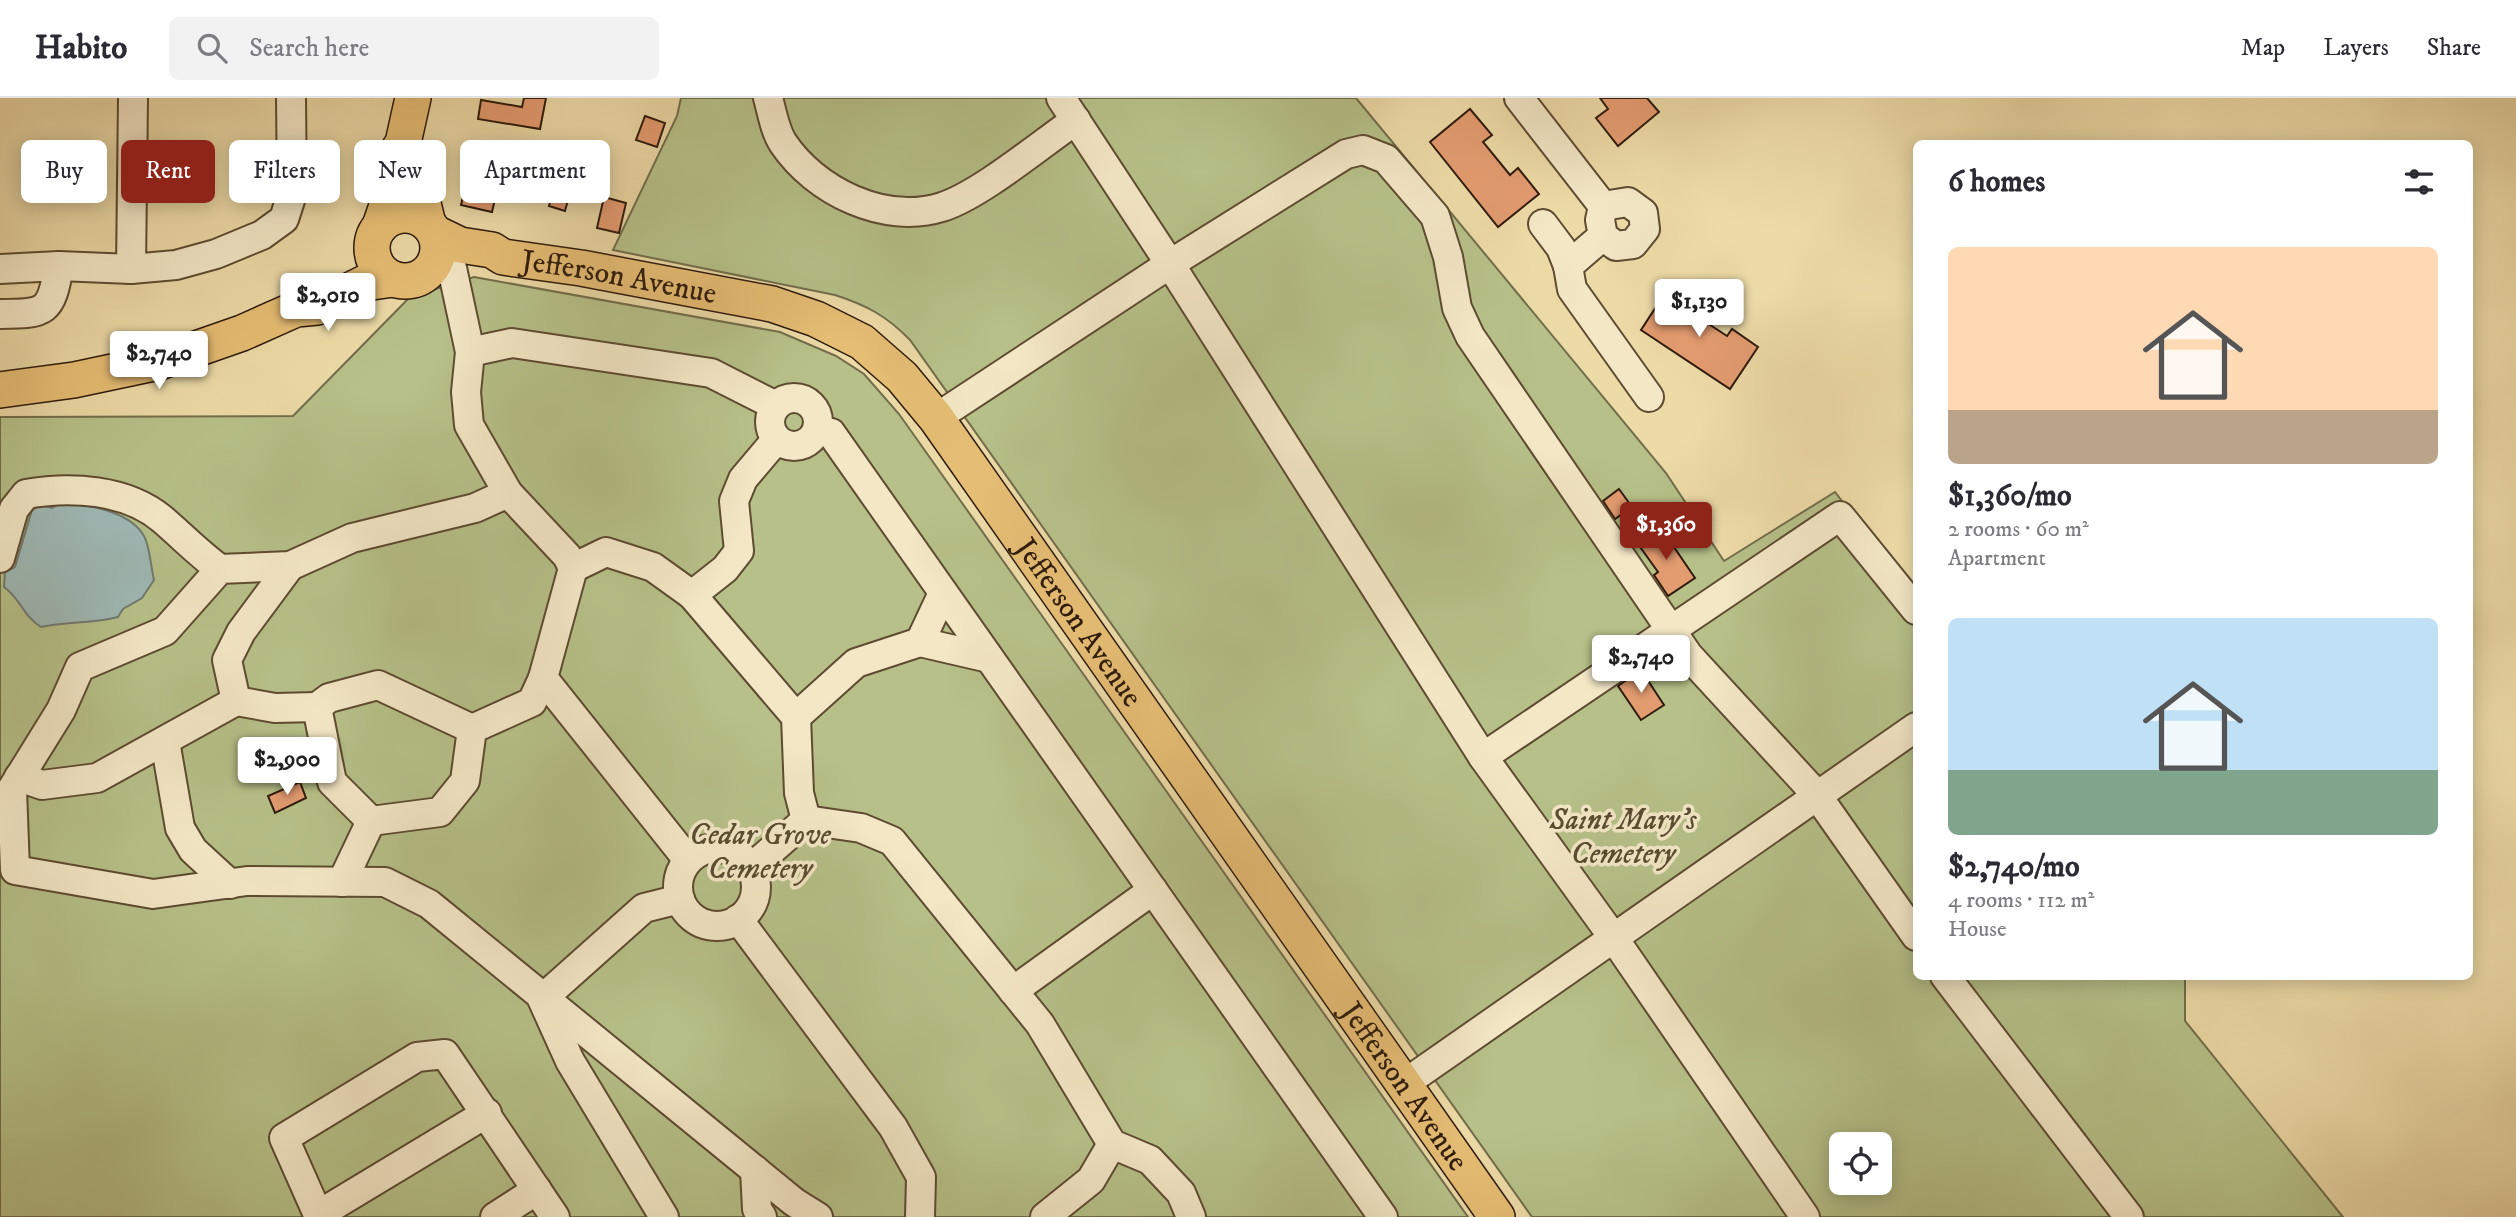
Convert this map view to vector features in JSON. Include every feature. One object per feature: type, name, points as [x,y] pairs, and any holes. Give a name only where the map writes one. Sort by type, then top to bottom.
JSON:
[{"type":"main road","points":[[404,140],[413,98]]},
{"type":"main road","points":[[388,203],[377,233],[375,263],[423,274],[437,258],[438,248],[425,203]]},
{"type":"main road","points":[[377,233],[388,219],[403,215],[414,216],[432,229]]},
{"type":"main road","name":"Jefferson Avenue","points":[[432,229],[460,245],[492,250],[503,257],[581,268],[772,304],[816,319],[862,342],[902,377],[936,418],[1497,1217]]},
{"type":"main road","name":"Jefferson Avenue","points":[[296,309],[305,296],[340,274],[377,233]]},
{"type":"main road","name":"Jefferson Avenue","points":[[0,390],[74,380],[159,362],[242,333],[296,309],[311,309],[365,283],[490,264],[503,257]]},
{"type":"street","points":[[131,269],[133,98]]},
{"type":"street","points":[[0,269],[60,266],[131,269],[176,265],[216,254],[262,235],[284,219],[292,194],[291,98]]},
{"type":"street","points":[[768,98],[782,142],[813,178],[854,201],[901,212],[942,207],[988,181],[1068,109],[1170,264],[1483,757],[1613,937],[1805,1217]]},
{"type":"street","points":[[1518,98],[1603,206]]},
{"type":"street","points":[[936,418],[1170,264],[1346,154],[1363,150],[1387,159],[1435,216],[1448,257],[1457,308],[1470,336],[1670,631],[1688,655],[1816,794],[1913,932]]},
{"type":"street","points":[[1628,202],[1643,213],[1645,229],[1633,244],[1616,246],[1603,236],[1600,220],[1603,206],[1628,202]]},
{"type":"street","points":[[1543,225],[1560,248],[1568,266],[1572,289],[1649,397]]},
{"type":"street","points":[[1568,266],[1603,236]]},
{"type":"street","points":[[0,314],[27,314],[43,309],[54,299],[60,266]]},
{"type":"street","points":[[11,784],[42,785],[97,778],[236,702],[275,708],[317,707],[329,698],[378,685],[472,729],[532,702],[543,678],[573,568],[567,556],[508,493],[469,425],[466,392],[470,352],[423,274]]},
{"type":"street","points":[[470,352],[512,343],[711,373],[776,406]]},
{"type":"street","points":[[792,398],[807,402],[817,414],[817,430],[807,443],[791,447],[776,440],[769,425],[776,406],[792,398]]},
{"type":"street","points":[[817,430],[831,433],[1383,1217]]},
{"type":"street","points":[[692,595],[725,569],[739,551],[734,501],[743,479],[776,440]]},
{"type":"street","points":[[0,558],[14,509],[26,494],[50,489],[116,495],[138,503],[161,518],[193,550],[220,569],[290,566],[352,538],[475,508],[508,493]]},
{"type":"street","points":[[1483,757],[1840,516],[1913,606]]},
{"type":"street","points":[[573,568],[606,552],[653,567],[692,595],[796,717],[799,793],[806,820]]},
{"type":"street","points":[[236,702],[227,660],[241,632],[290,566]]},
{"type":"street","points":[[220,569],[164,631],[80,667],[61,710],[11,784],[15,870],[153,894],[230,884],[385,882],[429,904],[542,999],[755,1170],[818,1217]]},
{"type":"street","points":[[920,642],[943,593]]},
{"type":"street","points":[[796,717],[856,663],[920,642],[989,658]]},
{"type":"street","points":[[543,678],[688,860]]},
{"type":"street","points":[[317,707],[332,782],[371,821]]},
{"type":"street","points":[[371,821],[440,812],[465,781],[472,729]]},
{"type":"street","points":[[1404,1084],[1816,794],[1913,729]]},
{"type":"street","points":[[165,741],[180,828],[193,850],[230,884]]},
{"type":"street","points":[[751,868],[806,820],[861,828],[892,841],[1040,1024],[1112,1144],[1150,1160],[1181,1193],[1191,1217]]},
{"type":"street","points":[[342,882],[371,821]]},
{"type":"street","points":[[706,849],[732,851],[751,868],[755,893],[751,906],[738,919],[719,925],[707,924],[686,911],[680,899],[680,875],[688,860],[706,849]]},
{"type":"street","points":[[1013,991],[1153,890]]},
{"type":"street","points":[[542,999],[644,908],[680,899]]},
{"type":"street","points":[[738,919],[893,1127],[920,1177],[920,1217]]},
{"type":"street","points":[[1948,980],[2129,1217]]},
{"type":"street","points":[[542,999],[570,1061],[664,1217]]},
{"type":"street","points":[[487,1113],[319,1216],[284,1138],[417,1057],[445,1054],[487,1113],[555,1217]]},
{"type":"street","points":[[1045,1217],[1091,1181],[1112,1144]]},
{"type":"street","points":[[755,1170],[757,1209],[762,1217]]},
{"type":"street","points":[[495,1217],[537,1190]]},
{"type":"green space","name":"Saint Mary's Cemetery","points":[[681,98],[1356,98],[1666,473],[1724,561],[1835,492],[1913,593],[1913,980],[2185,980],[2185,1021],[2343,1217],[1532,1217],[910,340],[876,312],[835,295],[613,250],[677,116]]},
{"type":"green space","name":"Cedar Grove Cemetery","points":[[474,277],[780,332],[836,356],[864,374],[899,414],[1468,1217],[0,1217],[0,417],[293,416],[410,297]]},
{"type":"water","points":[[63,502],[96,507],[119,515],[138,527],[144,536],[154,580],[142,598],[123,609],[118,617],[41,627],[4,587],[5,572],[15,567],[32,510],[41,505],[52,508]]},
{"type":"building","points":[[524,98],[546,98],[540,129],[478,119],[481,100],[522,107]]},
{"type":"building","points":[[1600,98],[1647,98],[1659,112],[1618,146],[1596,118],[1608,109]]},
{"type":"building","points":[[1470,109],[1492,135],[1483,142],[1510,175],[1518,168],[1539,194],[1498,227],[1430,142]]},
{"type":"building","points":[[645,116],[665,123],[657,147],[636,140]]},
{"type":"building","points":[[610,199],[626,203],[619,233],[597,228],[603,203],[610,203]]},
{"type":"building","points":[[461,203],[494,203],[492,212]]},
{"type":"building","points":[[550,203],[567,203],[565,211],[549,206]]},
{"type":"building","points":[[1669,287],[1697,305],[1692,313],[1727,336],[1732,329],[1758,347],[1730,389],[1641,330]]},
{"type":"building","points":[[1619,489],[1632,507],[1615,519],[1603,501]]},
{"type":"building","points":[[1661,528],[1695,578],[1668,596],[1654,575],[1658,572],[1638,544]]},
{"type":"building","points":[[1641,670],[1664,705],[1641,720],[1618,686]]},
{"type":"building","points":[[300,782],[306,798],[275,813],[268,796]]}]
